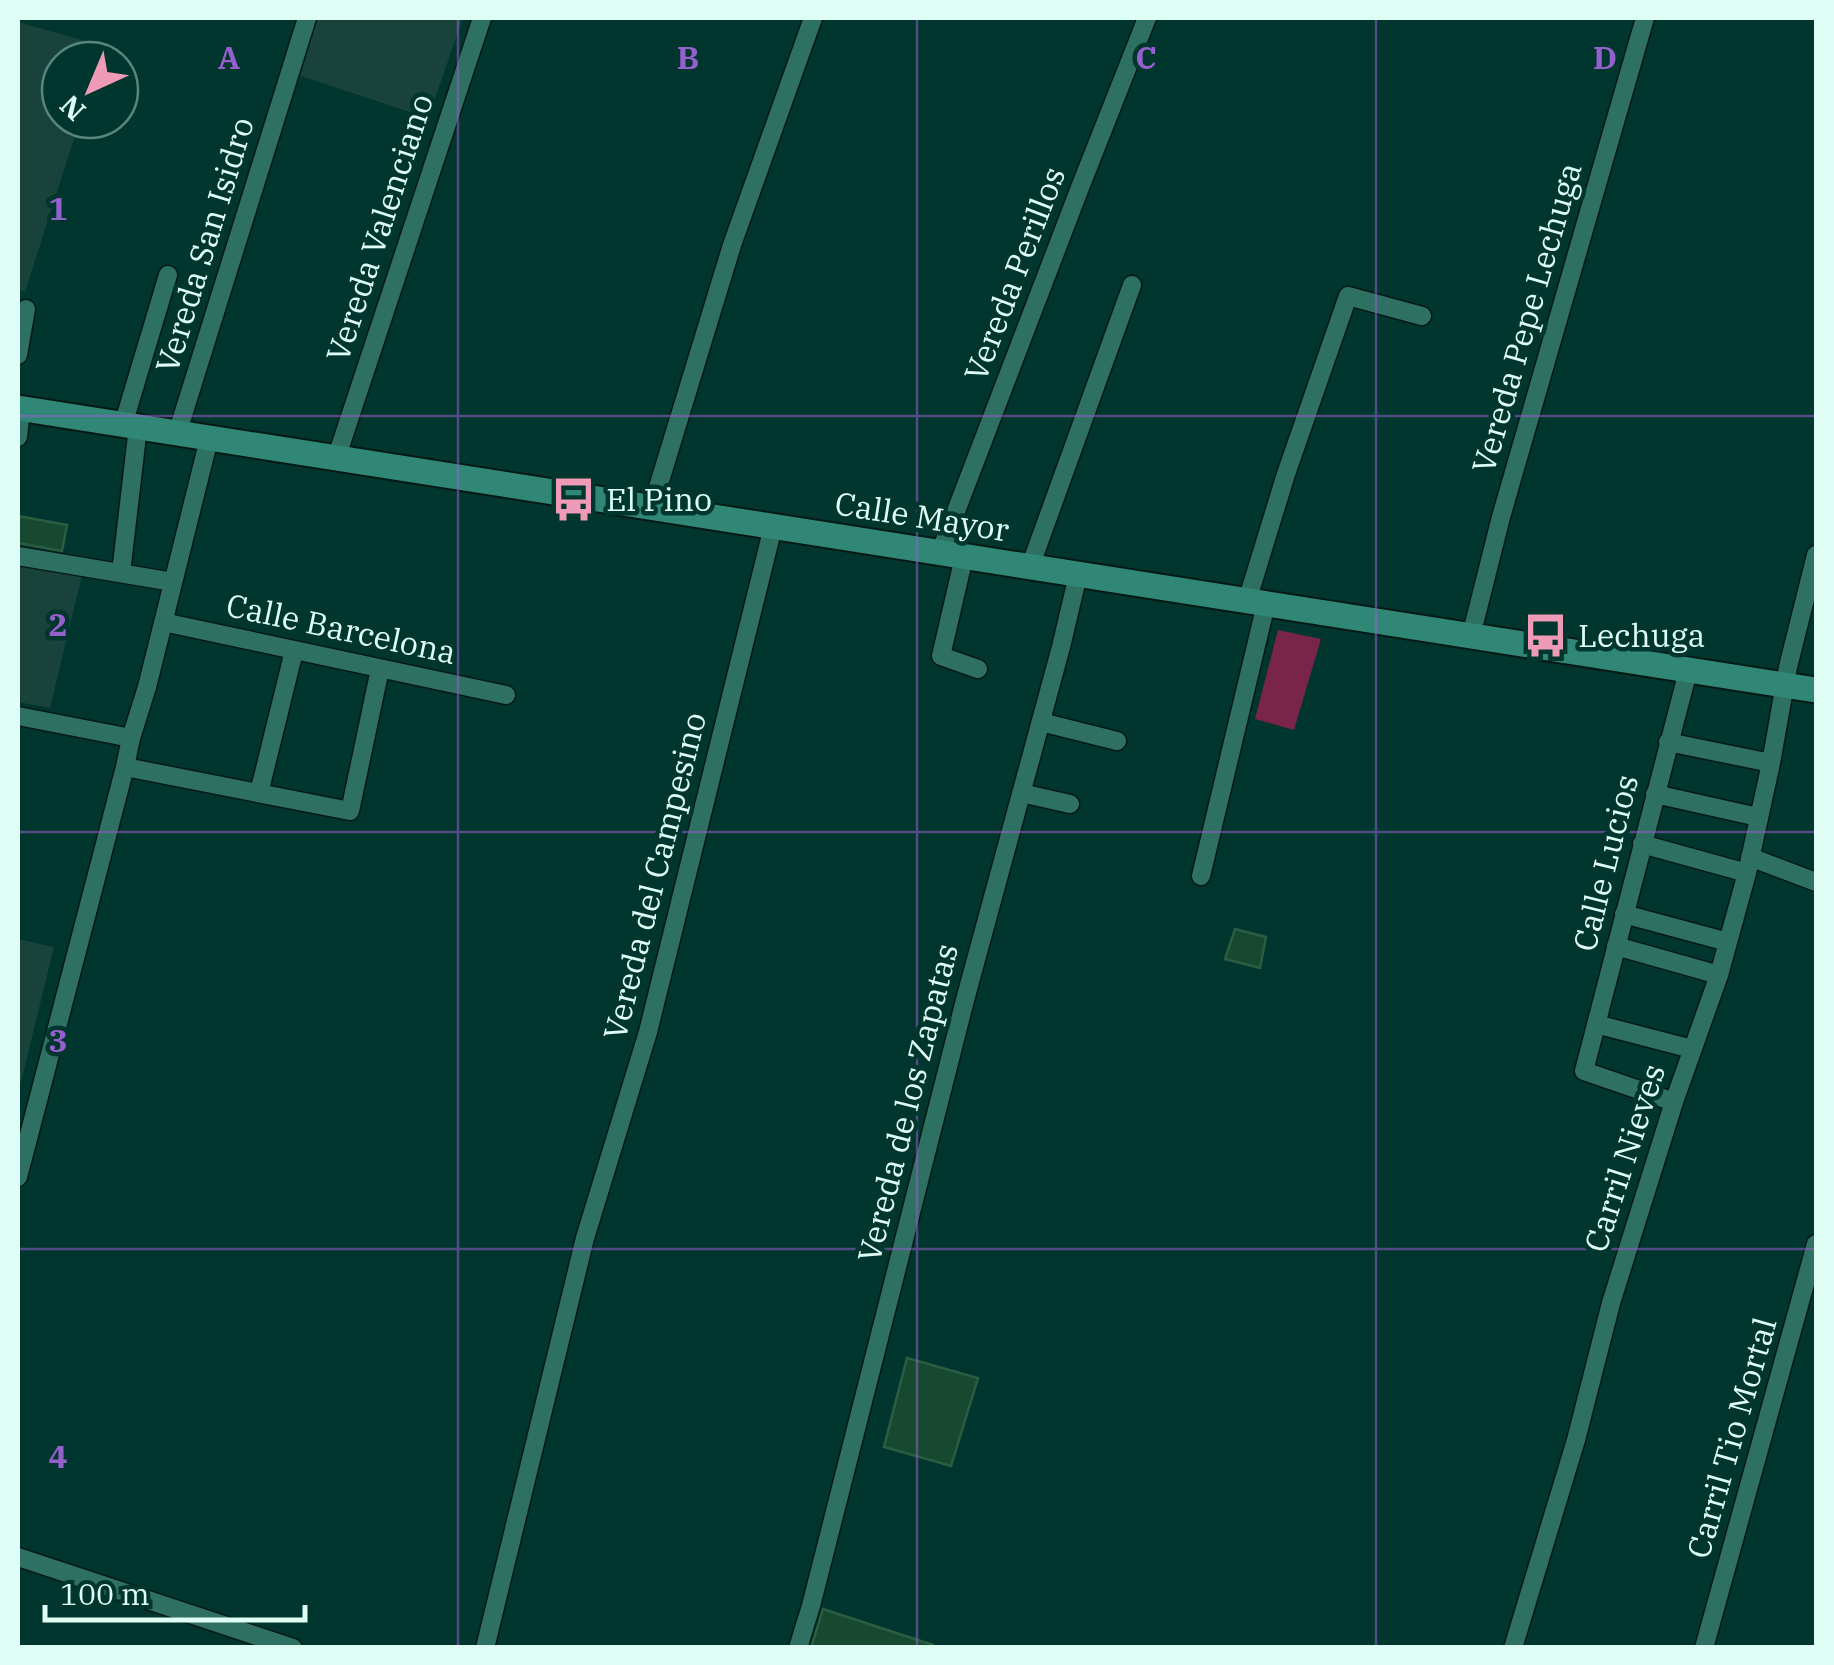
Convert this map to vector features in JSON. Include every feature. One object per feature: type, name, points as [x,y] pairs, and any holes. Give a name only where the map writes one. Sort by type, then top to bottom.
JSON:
[{"type":"main road","name":"Calle Mayor","points":[[19,408],[1816,690]]},
{"type":"street","name":"Vereda San Isidro","points":[[178,434],[307,18]]},
{"type":"street","name":"Vereda Valenciano","points":[[336,458],[482,18]]},
{"type":"street","points":[[652,507],[732,245],[812,18]]},
{"type":"street","name":"Vereda Perillos","points":[[978,668],[941,656],[952,555],[1080,185],[1148,18]]},
{"type":"street","name":"Vereda Pepe Lechuga","points":[[1472,636],[1501,517],[1645,18]]},
{"type":"street","points":[[120,573],[130,426],[168,275]]},
{"type":"street","points":[[1030,566],[1132,286]]},
{"type":"street","points":[[1200,876],[1286,474],[1348,296],[1422,316]]},
{"type":"street","points":[[18,355],[26,310]]},
{"type":"street","points":[[18,437],[19,408]]},
{"type":"street","points":[[18,1178],[131,738],[148,688],[209,439]]},
{"type":"street","name":"Vereda del Campesino","points":[[485,1648],[585,1238],[648,1032],[773,527]]},
{"type":"street","name":"Carril Nieves","points":[[1513,1648],[1576,1440],[1611,1303],[1728,942],[1816,555]]},
{"type":"street","points":[[18,556],[173,582]]},
{"type":"street","name":"Vereda de los Zapatas","points":[[798,1648],[1078,575]]},
{"type":"street","name":"Calle Barcelona","points":[[163,622],[506,695]]},
{"type":"street","points":[[259,793],[294,650]]},
{"type":"street","points":[[126,766],[350,811],[380,669]]},
{"type":"street","name":"Calle Lucios","points":[[1674,1102],[1584,1070],[1688,671]]},
{"type":"street","points":[[18,716],[131,738]]},
{"type":"street","points":[[1041,722],[1117,741]]},
{"type":"street","points":[[1668,742],[1771,763]]},
{"type":"street","points":[[1021,793],[1070,804]]},
{"type":"street","points":[[1655,794],[1758,817]]},
{"type":"street","points":[[1642,844],[1816,882]]},
{"type":"street","points":[[1624,914],[1728,942]]},
{"type":"street","points":[[1616,946],[1719,974]]},
{"type":"street","points":[[1596,1024],[1692,1049]]},
{"type":"street","name":"Carril Tio Mortal","points":[[1704,1648],[1816,1244]]},
{"type":"street","points":[[18,1557],[293,1648]]},
{"type":"shaded area","points":[[317,18],[463,18],[428,118],[298,75]]},
{"type":"shaded area","points":[[18,22],[82,40],[40,40],[40,140],[74,140],[25,292],[18,290]]},
{"type":"shaded area","points":[[18,562],[82,575],[50,708],[18,702]]},
{"type":"shaded area","points":[[1278,630],[1321,639],[1294,730],[1255,719]]},
{"type":"shaded area","points":[[18,939],[54,947],[18,1094]]},
{"type":"building","points":[[18,516],[67,525],[62,551],[18,543]]},
{"type":"building","points":[[1235,929],[1266,937],[1260,968],[1225,959]]},
{"type":"building","points":[[907,1358],[978,1378],[951,1466],[884,1447]]},
{"type":"building","points":[[823,1609],[933,1645],[933,1648],[811,1648]]},
{"type":"place","name":"El Pino","points":[[573,500]]},
{"type":"place","name":"Lechuga","points":[[1545,636]]}]
